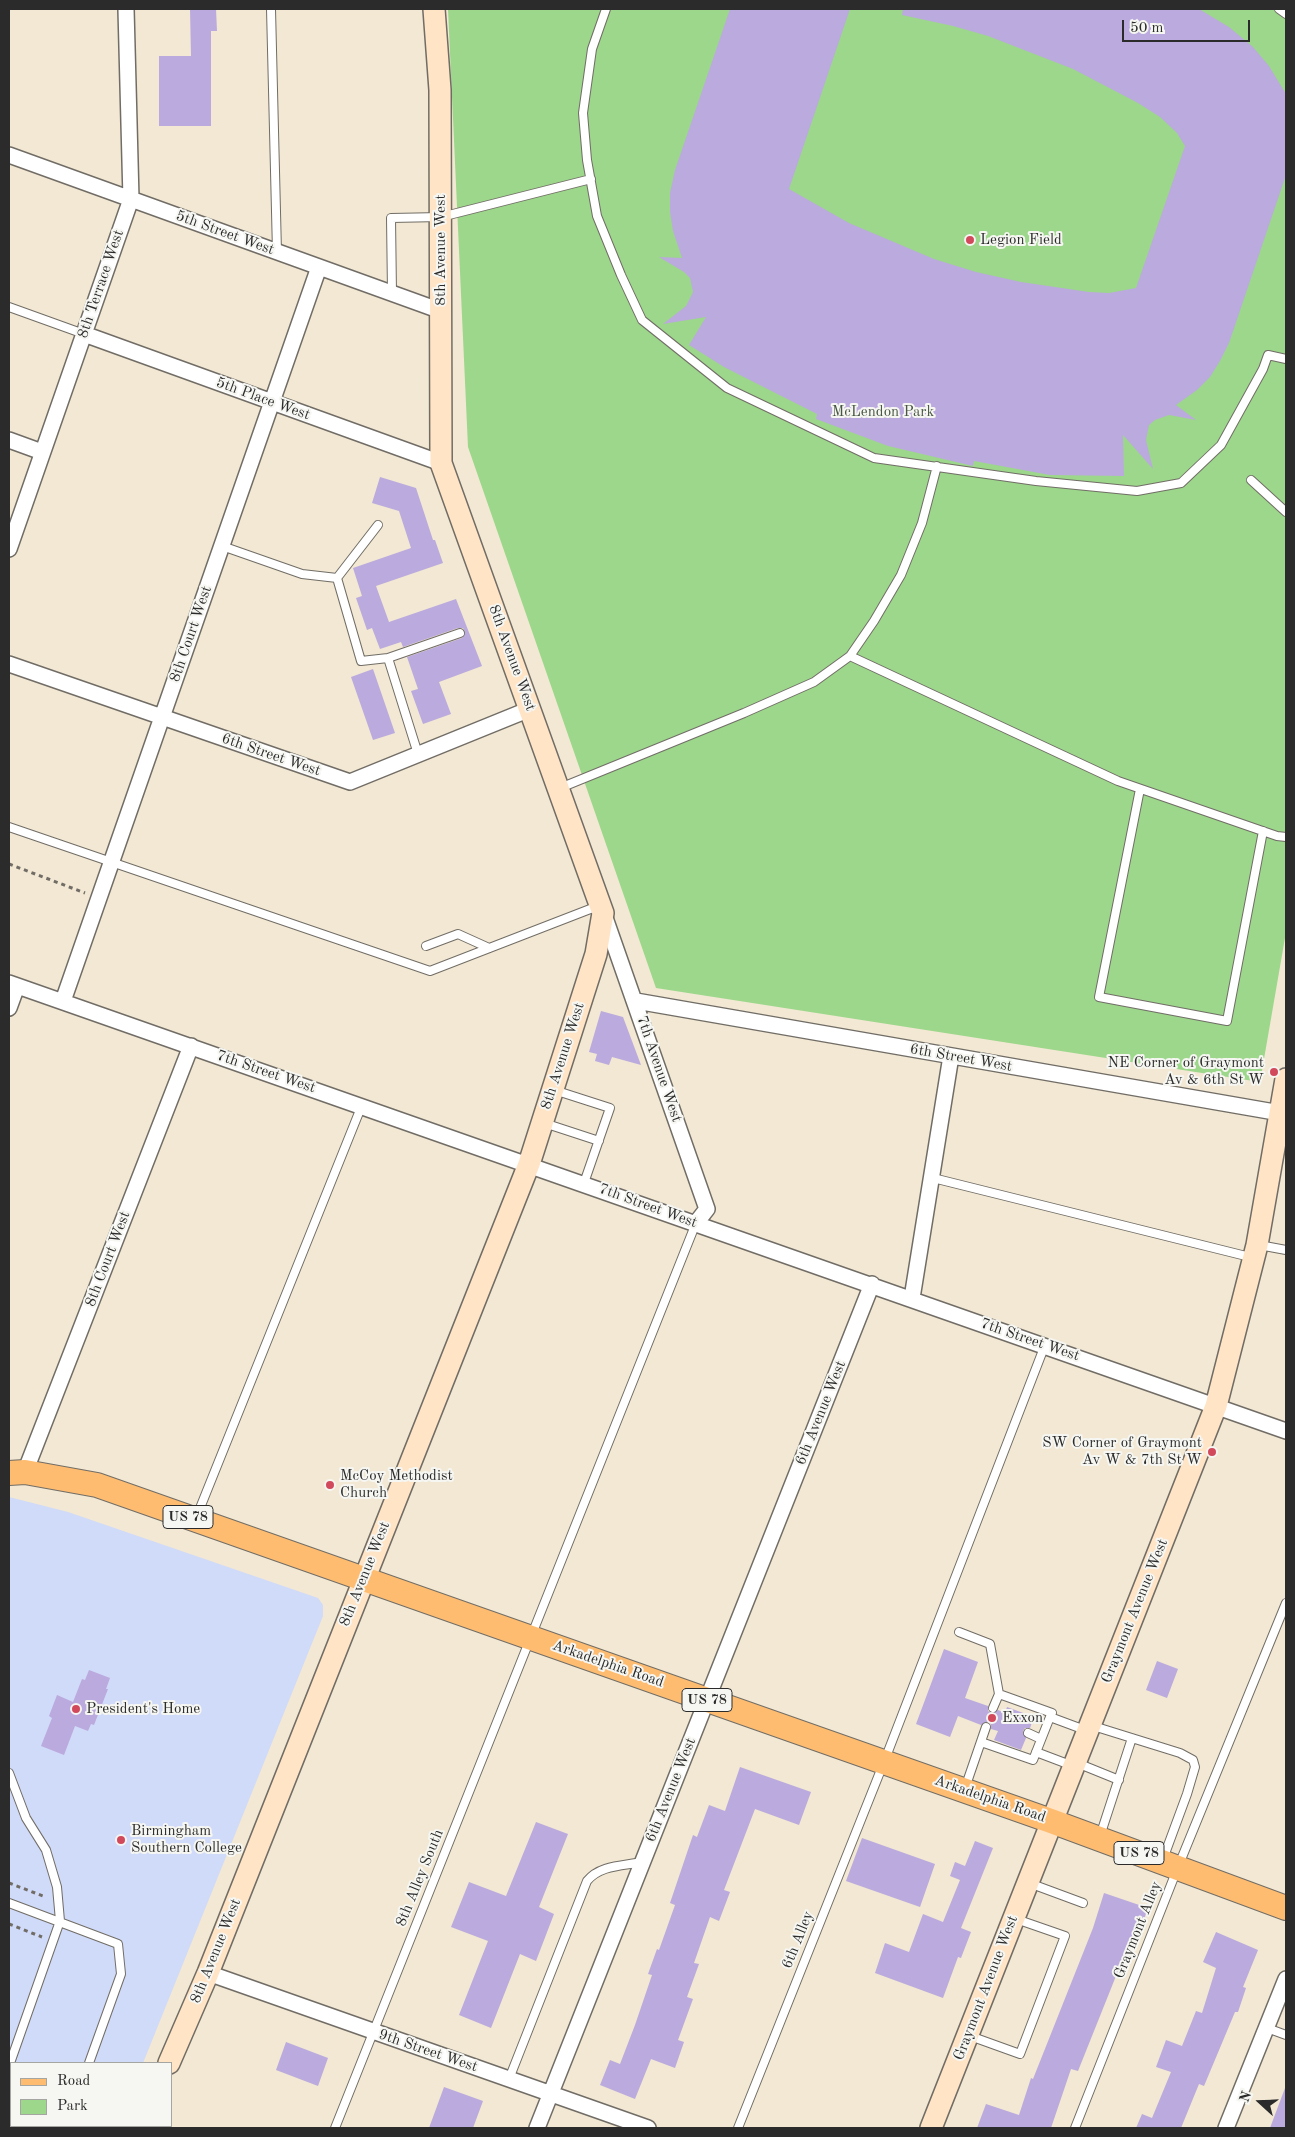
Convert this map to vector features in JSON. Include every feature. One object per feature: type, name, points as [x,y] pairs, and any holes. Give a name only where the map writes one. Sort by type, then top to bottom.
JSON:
[{"type":"main road","name":"8th Avenue West","points":[[169,2062],[208,1973],[363,1578],[529,1164],[596,954],[602,909],[442,463],[440,90],[434,9]]},
{"type":"main road","name":"Graymont Avenue West","points":[[931,2128],[1216,1406],[1255,1251],[1283,1113],[1286,1079]]},
{"type":"main road","name":"Arkadelphia Road","points":[[17,1473],[96,1485],[1051,1820],[1286,1908]]},
{"type":"street","name":"8th Terrace West","points":[[9,549],[131,199],[126,9]]},
{"type":"street","name":"5th Street West","points":[[9,155],[441,311]]},
{"type":"street","name":"8th Court West","points":[[63,1001],[319,267]]},
{"type":"street","name":"5th Place West","points":[[84,334],[442,463]]},
{"type":"street","points":[[9,440],[42,452]]},
{"type":"street","name":"6th Street West","points":[[9,664],[350,782],[530,709]]},
{"type":"street","name":"7th Avenue West","points":[[602,909],[636,1001],[707,1208],[696,1223]]},
{"type":"street","points":[[9,1008],[13,984]]},
{"type":"street","name":"7th Street West","points":[[13,984],[912,1298],[1286,1431]]},
{"type":"street","name":"6th Street West","points":[[636,1001],[1283,1113]]},
{"type":"street","name":"8th Court West","points":[[17,1473],[191,1046]]},
{"type":"street","points":[[912,1298],[933,1178],[951,1056]]},
{"type":"street","name":"6th Avenue West","points":[[537,2128],[872,1284]]},
{"type":"street","name":"9th Street West","points":[[208,1973],[648,2128]]},
{"type":"street","points":[[1226,2128],[1286,1979]]},
{"type":"lane","points":[[270,9],[277,252]]},
{"type":"lane","points":[[606,9],[592,49],[583,113],[597,216],[621,276],[642,320],[727,388],[874,458],[1036,481],[1137,491],[1181,483],[1221,445],[1264,370],[1268,355],[1286,359]]},
{"type":"lane","points":[[1279,9],[1286,14]]},
{"type":"lane","points":[[392,293],[391,218],[441,218],[591,179]]},
{"type":"lane","points":[[9,307],[84,334]]},
{"type":"lane","points":[[558,788],[744,713],[814,682],[850,656],[874,621],[902,574],[922,523],[937,466]]},
{"type":"lane","points":[[1251,480],[1286,512]]},
{"type":"lane","points":[[337,578],[378,525]]},
{"type":"lane","points":[[222,546],[302,574],[337,578]]},
{"type":"lane","points":[[337,578],[361,661],[388,658],[460,633]]},
{"type":"lane","points":[[850,656],[1118,781],[1263,831],[1286,837]]},
{"type":"lane","points":[[388,658],[418,754]]},
{"type":"lane","points":[[1140,789],[1099,997],[1227,1021],[1263,831]]},
{"type":"lane","points":[[9,827],[430,971],[489,948],[602,909]]},
{"type":"lane","points":[[426,946],[458,934],[489,948]]},
{"type":"lane","points":[[552,1090],[610,1108],[584,1183]]},
{"type":"lane","points":[[195,1520],[362,1105]]},
{"type":"lane","points":[[542,1122],[599,1141]]},
{"type":"lane","points":[[933,1178],[1255,1251],[1286,1250]]},
{"type":"lane","name":"8th Alley South","points":[[335,2128],[696,1223]]},
{"type":"lane","name":"6th Alley","points":[[738,2128],[884,1762],[1045,1345]]},
{"type":"lane","name":"Graymont Alley","points":[[1074,2128],[1170,1864],[1286,1604]]},
{"type":"lane","points":[[959,1632],[990,1644],[999,1694],[993,1708]]},
{"type":"lane","points":[[981,1742],[1033,1760],[1052,1712],[999,1694]]},
{"type":"lane","points":[[1050,1716],[1088,1728],[1132,1738],[1180,1753],[1193,1760],[1195,1767],[1170,1864]]},
{"type":"lane","points":[[964,1790],[986,1727]]},
{"type":"lane","points":[[1028,1734],[1042,1738]]},
{"type":"lane","points":[[1100,1838],[1132,1738]]},
{"type":"lane","points":[[1036,1752],[1119,1780]]},
{"type":"lane","points":[[9,1773],[26,1818],[46,1850],[57,1886],[60,1921],[10,2062]]},
{"type":"lane","points":[[508,2079],[587,1881],[594,1873],[605,1869],[642,1862]]},
{"type":"lane","points":[[1027,1883],[1082,1903]]},
{"type":"lane","points":[[9,1903],[118,1944],[121,1974],[89,2062]]},
{"type":"lane","points":[[968,2035],[1020,2054],[1065,1936],[1013,1918]]},
{"type":"lane","points":[[1267,2028],[1286,2035]]},
{"type":"path","points":[[9,864],[98,898]]},
{"type":"path","points":[[9,1883],[43,1896]]},
{"type":"path","points":[[9,1924],[42,1936],[39,1945]]},
{"type":"shaded area","name":"Birmingham Southern College","points":[[9,1497],[68,1512],[318,1598],[323,1605],[323,1616],[143,2062],[10,2062],[10,2127],[117,2128],[9,2128]]},
{"type":"green space","name":"McLendon Park","points":[[448,9],[1286,9],[1286,932],[1260,1082],[656,988],[468,447]]},
{"type":"building","points":[[190,9],[216,9],[217,31],[211,31],[211,126],[159,126],[159,56],[191,56]]},
{"type":"building","name":"Legion Field","points":[[730,9],[850,9],[789,189],[849,223],[934,259],[976,272],[1021,282],[1089,292],[1109,293],[1136,288],[1185,146],[1177,133],[1160,117],[1138,103],[1073,69],[988,36],[902,15],[903,9],[1199,9],[1229,27],[1253,47],[1269,66],[1286,94],[1286,175],[1229,343],[1210,377],[1197,390],[1176,405],[1196,420],[1169,415],[1155,420],[1149,425],[1146,440],[1153,469],[1123,435],[1124,476],[1050,475],[974,461],[973,466],[888,446],[816,419],[817,414],[724,367],[689,345],[706,317],[663,324],[686,306],[693,292],[690,278],[684,272],[659,257],[682,258],[673,231],[670,193],[675,170]]},
{"type":"building","points":[[380,477],[416,488],[433,540],[435,540],[443,563],[376,586],[389,622],[456,599],[482,666],[439,682],[451,714],[423,724],[411,691],[418,689],[407,657],[462,638],[465,632],[463,628],[458,628],[403,647],[401,642],[380,649],[372,628],[367,630],[356,598],[362,596],[353,568],[411,548],[399,511],[372,503]]},
{"type":"building","points":[[373,669],[395,733],[373,740],[351,677]]},
{"type":"building","points":[[601,1011],[623,1017],[641,1065],[612,1057],[609,1065],[595,1061],[597,1054],[589,1052]]},
{"type":"building","points":[[944,1649],[978,1662],[965,1698],[988,1706],[988,1711],[991,1713],[998,1710],[1005,1713],[1007,1707],[1034,1717],[1030,1728],[1025,1728],[1023,1731],[1026,1738],[1021,1750],[994,1740],[998,1731],[991,1729],[991,1724],[987,1722],[981,1725],[958,1716],[950,1737],[916,1724]]},
{"type":"building","points":[[1157,1661],[1178,1669],[1167,1698],[1146,1690]]},
{"type":"building","name":"President's Home","points":[[89,1670],[110,1678],[106,1689],[108,1689],[94,1725],[91,1724],[88,1731],[75,1726],[64,1755],[41,1746],[52,1718],[49,1716],[57,1695],[73,1702],[82,1679],[85,1680]]},
{"type":"building","points":[[740,1767],[811,1792],[799,1825],[755,1809],[724,1890],[730,1892],[719,1921],[710,1917],[694,1963],[699,1964],[687,1997],[693,1999],[678,2040],[684,2042],[675,2068],[651,2059],[635,2099],[600,2085],[610,2060],[620,2064],[635,2025],[652,1975],[648,1974],[675,1905],[670,1903],[693,1835],[697,1837],[709,1805],[725,1811]]},
{"type":"building","points":[[536,1822],[568,1834],[539,1907],[554,1914],[536,1961],[520,1954],[491,2028],[459,2015],[488,1941],[451,1927],[469,1882],[506,1896]]},
{"type":"building","points":[[862,1838],[935,1864],[920,1907],[846,1881]]},
{"type":"building","points":[[975,1841],[993,1848],[961,1928],[971,1932],[961,1958],[958,1957],[943,1998],[875,1973],[885,1943],[909,1952],[923,1914],[943,1922],[960,1880],[950,1876],[955,1862],[965,1866]]},
{"type":"building","points":[[1104,1893],[1148,1908],[1136,1943],[1130,1941],[1078,2071],[1071,2069],[1051,2128],[977,2128],[986,2104],[1019,2115],[1031,2078],[1033,2079],[1093,1928]]},
{"type":"building","points":[[1216,1932],[1258,1950],[1243,1987],[1246,1988],[1238,2012],[1235,2012],[1204,2086],[1199,2084],[1181,2128],[1136,2128],[1142,2114],[1152,2118],[1171,2072],[1156,2067],[1166,2040],[1182,2046],[1196,2011],[1202,2013],[1216,1968],[1203,1962]]},
{"type":"building","points":[[286,2042],[328,2058],[318,2086],[276,2070]]},
{"type":"building","points":[[444,2087],[483,2101],[473,2128],[429,2128]]},
{"type":"building","points":[[1285,2088],[1286,2128],[1270,2128]]},
{"type":"place","name":"Legion Field","points":[[970,240]]},
{"type":"place","name":"NE Corner of Graymont Av & 6th St W","points":[[1274,1072]]},
{"type":"place","name":"SW Corner of Graymont Av W & 7th St W","points":[[1212,1452]]},
{"type":"place","name":"McCoy Methodist Church","points":[[330,1485]]},
{"type":"place","name":"President's Home","points":[[76,1709]]},
{"type":"place","name":"Exxon","points":[[992,1718]]},
{"type":"place","name":"Birmingham Southern College","points":[[121,1840]]}]
